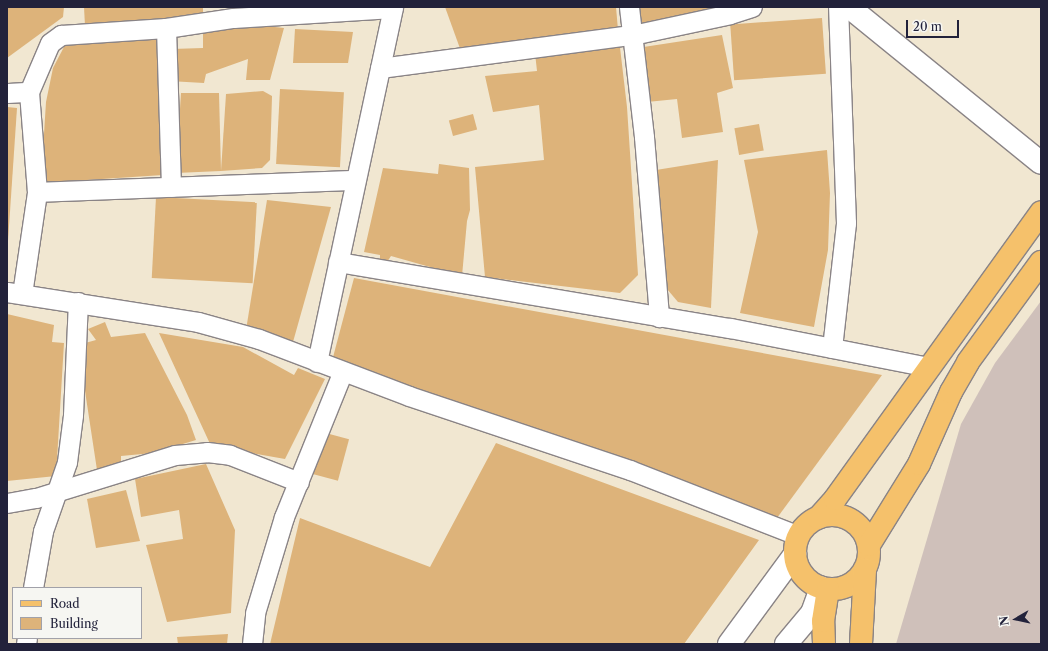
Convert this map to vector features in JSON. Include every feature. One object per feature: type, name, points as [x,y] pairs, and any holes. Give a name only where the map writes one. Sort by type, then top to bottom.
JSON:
[{"type":"main road","points":[[865,569],[850,585],[825,588],[803,575],[797,545],[804,528],[818,518],[855,472],[928,367],[1041,212]]},
{"type":"main road","points":[[861,644],[865,569],[869,545],[919,464],[951,392],[968,362],[1041,262]]},
{"type":"main road","points":[[818,518],[834,515],[850,519],[862,530],[869,545]]},
{"type":"main road","points":[[824,644],[823,621],[825,588]]},
{"type":"street","points":[[316,362],[393,7],[233,18],[166,28],[61,36],[50,43],[29,92],[37,192],[14,293],[198,322],[259,339],[316,362],[630,470],[797,545],[729,644]]},
{"type":"street","points":[[629,7],[630,35],[644,137],[659,317]]},
{"type":"street","points":[[380,68],[630,35],[730,14],[752,7]]},
{"type":"street","points":[[832,348],[846,224],[838,7]]},
{"type":"street","points":[[848,7],[1041,163]]},
{"type":"street","points":[[166,28],[172,187]]},
{"type":"street","points":[[7,93],[29,92]]},
{"type":"street","points":[[37,192],[355,180]]},
{"type":"street","points":[[338,262],[659,317],[928,367]]},
{"type":"street","points":[[33,587],[43,531],[59,490],[67,462],[73,415],[78,302]]},
{"type":"street","points":[[252,644],[255,613],[284,517],[343,371]]},
{"type":"street","points":[[7,503],[59,490],[175,455],[208,452],[230,455],[299,482]]},
{"type":"street","points":[[786,644],[812,613],[825,588]]},
{"type":"shaded area","points":[[1041,301],[1041,644],[896,644],[961,424],[995,363]]},
{"type":"building","points":[[7,7],[64,7],[63,17],[7,58]]},
{"type":"building","points":[[84,7],[203,7],[203,17],[85,26]]},
{"type":"building","points":[[445,7],[616,7],[618,30],[462,54]]},
{"type":"building","points":[[637,7],[727,7],[639,26]]},
{"type":"building","points":[[822,18],[826,74],[734,80],[730,24]]},
{"type":"building","points":[[247,24],[284,28],[270,80],[246,80],[248,59],[206,74],[204,83],[169,81],[172,49],[203,48],[203,29]]},
{"type":"building","points":[[295,29],[353,32],[348,63],[293,63]]},
{"type":"building","points":[[722,35],[733,88],[717,93],[723,132],[682,138],[677,99],[647,102],[637,48]]},
{"type":"building","points":[[158,37],[163,175],[41,183],[46,102],[53,68],[65,45]]},
{"type":"building","points":[[619,39],[627,107],[638,275],[620,293],[485,277],[475,167],[544,160],[539,105],[493,112],[485,76],[537,71],[535,53]]},
{"type":"building","points":[[280,89],[344,92],[340,167],[276,164]]},
{"type":"building","points":[[263,91],[272,96],[270,160],[262,168],[221,171],[226,94]]},
{"type":"building","points":[[181,93],[219,93],[221,171],[176,173]]},
{"type":"building","points":[[7,107],[17,108],[8,241],[7,241]]},
{"type":"building","points":[[473,114],[477,129],[453,136],[449,120]]},
{"type":"building","points":[[759,124],[764,151],[739,155],[734,128]]},
{"type":"building","points":[[827,150],[830,193],[828,250],[814,327],[740,313],[758,232],[744,160]]},
{"type":"building","points":[[718,160],[711,308],[678,302],[667,289],[656,170]]},
{"type":"building","points":[[439,164],[469,168],[470,210],[467,221],[462,276],[391,256],[387,262],[380,260],[380,255],[364,252],[383,168],[438,174]]},
{"type":"building","points":[[156,197],[257,202],[253,283],[152,278]]},
{"type":"building","points":[[267,200],[331,207],[293,342],[246,330]]},
{"type":"building","points":[[354,278],[882,375],[777,518],[332,361]]},
{"type":"building","points":[[7,314],[54,325],[52,342],[64,343],[56,476],[7,481]]},
{"type":"building","points":[[105,322],[111,337],[145,333],[187,415],[196,440],[153,453],[121,456],[121,465],[97,470],[78,345],[96,340],[88,329]]},
{"type":"building","points":[[159,333],[243,347],[294,375],[298,368],[325,379],[285,459],[211,446]]},
{"type":"building","points":[[322,432],[349,439],[338,481],[311,474]]},
{"type":"building","points":[[496,443],[759,540],[684,644],[270,644],[300,518],[430,567]]},
{"type":"building","points":[[206,464],[235,530],[231,613],[167,622],[146,545],[183,539],[179,510],[141,517],[135,479]]},
{"type":"building","points":[[126,490],[140,541],[96,548],[87,499]]},
{"type":"building","points":[[228,634],[227,644],[178,644],[177,637]]}]
